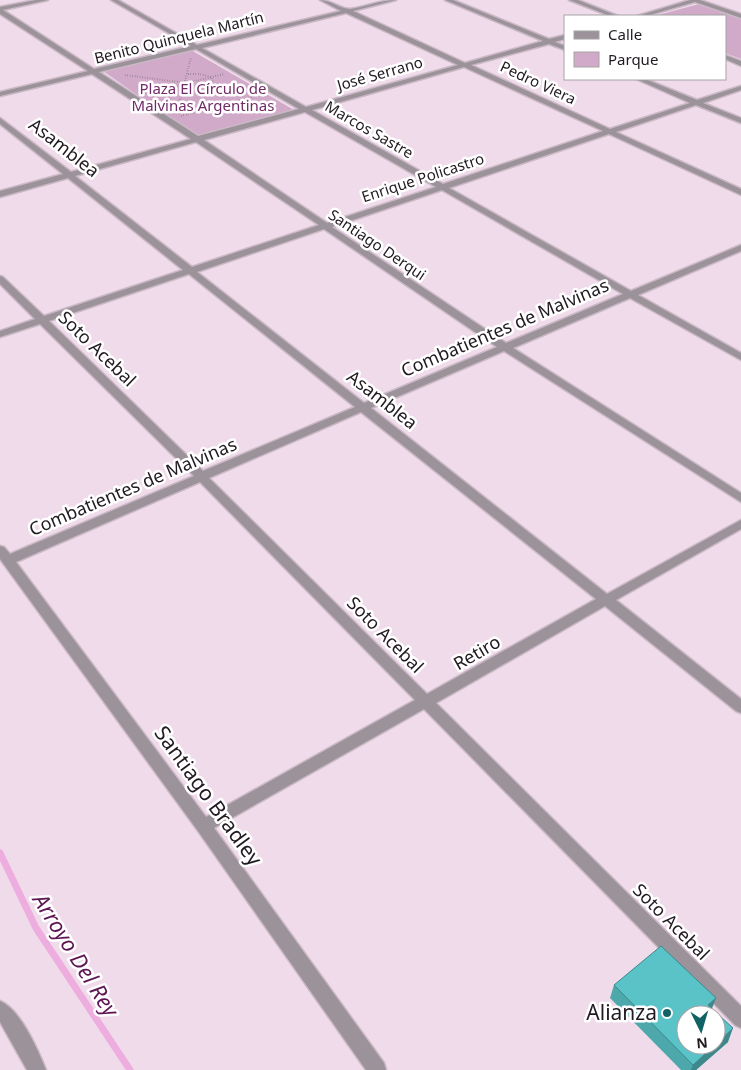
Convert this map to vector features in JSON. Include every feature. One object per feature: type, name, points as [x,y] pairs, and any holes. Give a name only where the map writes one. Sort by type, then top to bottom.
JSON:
[{"type":"street","points":[[0,10],[44,0]]},
{"type":"street","name":"Marcos Sastre","points":[[114,0],[192,48],[305,109],[741,356]]},
{"type":"street","name":"Pedro Viera","points":[[323,0],[741,192]]},
{"type":"street","name":"Benito Quinquela Martín","points":[[0,94],[393,0]]},
{"type":"street","points":[[448,0],[564,48]]},
{"type":"street","points":[[572,0],[612,15]]},
{"type":"street","points":[[644,15],[696,0],[741,16]]},
{"type":"street","name":"Santiago Derqui","points":[[0,10],[197,139],[506,348],[741,498]]},
{"type":"street","name":"José Serrano","points":[[0,194],[564,37]]},
{"type":"street","points":[[726,58],[741,64]]},
{"type":"street","points":[[641,80],[741,121]]},
{"type":"street","name":"Enrique Policastro","points":[[0,334],[741,88]]},
{"type":"street","name":"Asamblea","points":[[0,120],[741,707]]},
{"type":"street","name":"Combatientes de Malvinas","points":[[4,555],[201,476],[741,248]]},
{"type":"street","name":"Soto Acebal","points":[[0,279],[201,476],[741,1019]]},
{"type":"street","name":"Retiro","points":[[204,826],[426,703],[741,524]]},
{"type":"street","name":"Santiago Bradley","points":[[4,555],[204,826],[377,1070]]},
{"type":"street","points":[[0,1010],[9,1018],[37,1070]]},
{"type":"path","points":[[130,96],[180,84],[185,81],[192,48]]},
{"type":"path","points":[[124,75],[184,86],[237,71]]},
{"type":"path","points":[[188,74],[200,74],[211,77]]},
{"type":"path","points":[[209,86],[213,82],[211,77]]},
{"type":"path","points":[[184,86],[175,117],[265,94],[185,81]]},
{"type":"green space","points":[[699,4],[741,18],[741,59],[726,53],[726,15],[658,15]]},
{"type":"green space","name":"Plaza El Círculo de Malvinas Argentinas","points":[[191,50],[294,110],[197,137],[103,71]]},
{"type":"building","points":[[661,946],[716,998],[708,1005],[676,1005],[676,1048],[614,985]]},
{"type":"building","points":[[726,1022],[733,1028],[726,1035]]},
{"type":"building","points":[[683,1055],[704,1055],[693,1065]]},
{"type":"waterway","name":"Arroyo Del Rey","points":[[0,853],[36,928],[130,1070]]},
{"type":"place","name":"Alianza","points":[[667,1013]]}]
